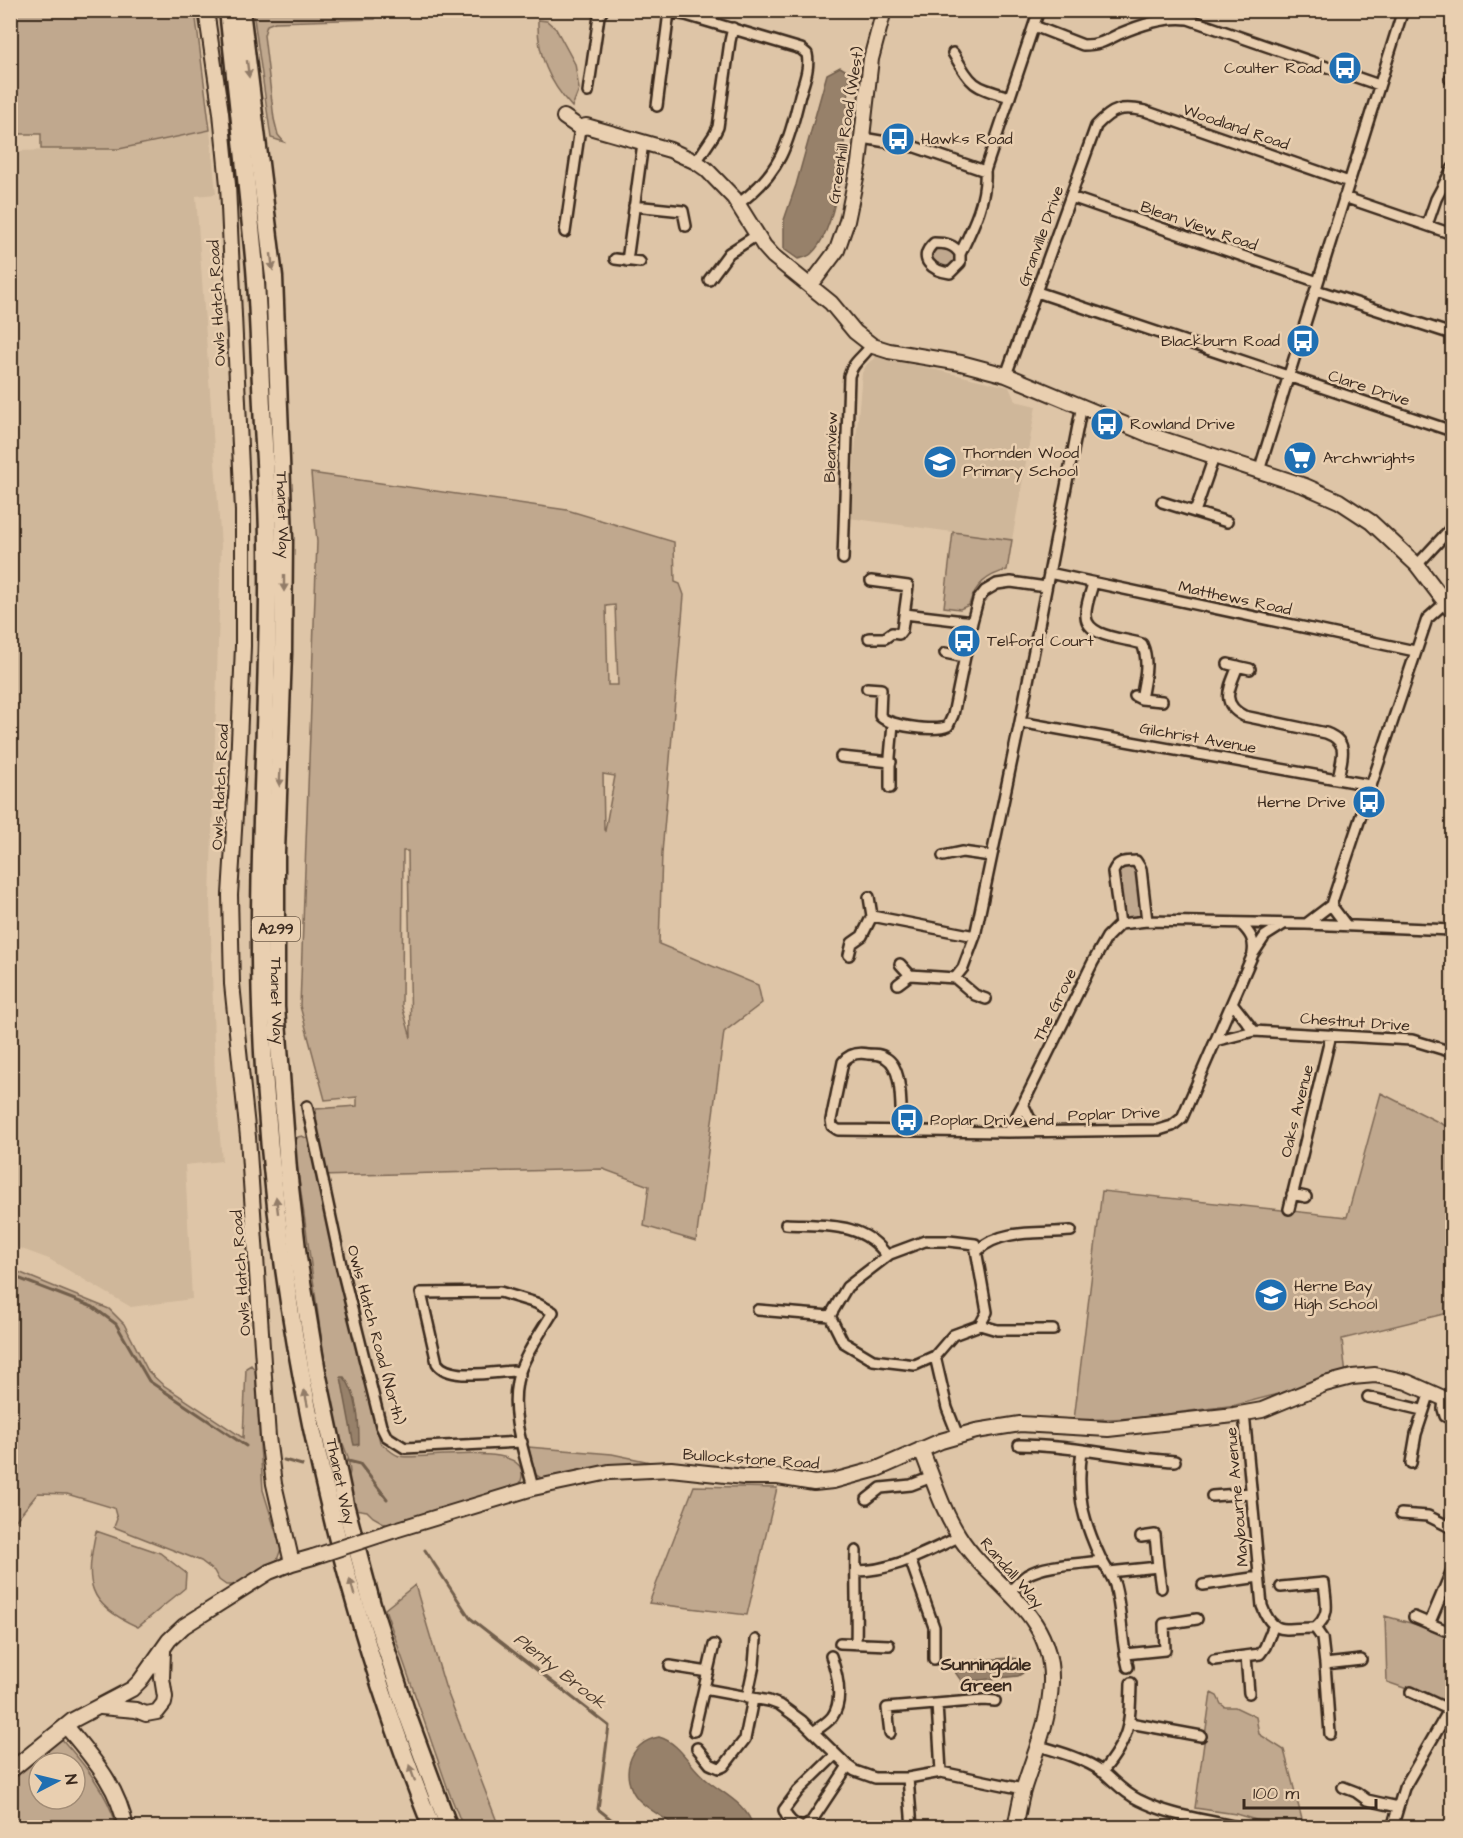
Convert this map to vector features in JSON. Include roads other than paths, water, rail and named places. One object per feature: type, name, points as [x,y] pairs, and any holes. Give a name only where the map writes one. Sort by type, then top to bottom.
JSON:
[{"type":"highway","name":"Thanet Way","points":[[228,10],[255,271],[268,541],[268,656],[261,947],[265,1091],[273,1173],[283,1259],[301,1374],[330,1508],[392,1720],[432,1827]]},
{"type":"highway","name":"Thanet Way","points":[[241,10],[273,277],[284,538],[284,653],[276,853],[276,1007],[287,1159],[298,1258],[317,1372],[345,1504],[372,1605],[407,1714],[448,1827]]},
{"type":"street","name":"Owls Hatch Road","points":[[206,10],[221,113],[228,184],[243,511],[243,646],[230,895],[232,984],[249,1160],[268,1437],[274,1484],[292,1563]]},
{"type":"street","points":[[588,92],[599,16],[603,10]]},
{"type":"street","points":[[655,10],[686,15],[733,28],[806,52],[808,58],[794,121],[781,159],[763,183],[738,204]]},
{"type":"street","name":"Greenhill Road (West)","points":[[810,286],[828,264],[842,237],[855,187],[871,59],[884,10]]},
{"type":"street","points":[[960,254],[982,201],[986,183],[985,171],[1039,10]]},
{"type":"street","points":[[1259,471],[1403,10]]},
{"type":"street","points":[[657,106],[669,12]]},
{"type":"street","points":[[1034,26],[1083,45],[1092,45],[1104,43],[1120,34],[1173,17],[1188,19],[1379,85]]},
{"type":"street","points":[[696,162],[717,130],[733,28]]},
{"type":"street","points":[[953,53],[971,82],[981,88],[1010,97]]},
{"type":"street","points":[[959,64],[969,58]]},
{"type":"street","name":"Woodland Road","points":[[1112,112],[1130,108],[1145,111],[1349,182]]},
{"type":"street","name":"Granville Drive","points":[[1006,375],[1096,126],[1112,112]]},
{"type":"street","points":[[564,117],[580,129]]},
{"type":"street","points":[[580,129],[586,126],[670,150],[696,162],[722,185],[738,204],[773,256],[831,303],[855,332],[871,345],[885,350],[961,363],[1006,375],[1150,435],[1305,486],[1339,501],[1371,522],[1417,565],[1449,606],[1427,619],[1331,904],[1306,924]]},
{"type":"street","points":[[565,232],[580,129]]},
{"type":"street","points":[[862,138],[915,147],[985,171]]},
{"type":"street","points":[[627,261],[643,143]]},
{"type":"street","points":[[1427,225],[1436,199],[1452,169]]},
{"type":"street","name":"Blean View Road","points":[[1071,197],[1452,334]]},
{"type":"street","points":[[1344,197],[1452,234]]},
{"type":"street","points":[[634,206],[683,211],[686,226]]},
{"type":"street","points":[[709,280],[729,253],[757,235]]},
{"type":"street","points":[[615,259],[640,262]]},
{"type":"street","name":"Clare Drive","points":[[1037,292],[1288,378],[1452,431]]},
{"type":"street","name":"Bleanview","points":[[843,559],[849,376],[855,362],[867,352],[871,345]]},
{"type":"street","points":[[955,978],[963,968],[975,936],[1020,722],[1082,405]]},
{"type":"street","points":[[1195,512],[1214,457]]},
{"type":"street","points":[[1161,502],[1227,523]]},
{"type":"street","points":[[1417,565],[1452,527]]},
{"type":"street","name":"Matthews Road","points":[[1049,573],[1415,651]]},
{"type":"street","points":[[869,638],[885,638],[892,633],[899,634],[902,630],[908,586],[871,580]]},
{"type":"street","points":[[867,688],[881,689],[880,716],[882,719],[893,724],[939,729],[948,726],[953,715],[978,600],[985,591],[997,584],[1011,582],[1046,587]]},
{"type":"street","points":[[1093,584],[1086,616],[1089,627],[1097,633],[1142,644],[1147,662],[1138,698],[1162,701]]},
{"type":"street","points":[[905,614],[972,622]]},
{"type":"street","points":[[945,653],[964,657]]},
{"type":"street","points":[[1228,664],[1250,669]]},
{"type":"street","points":[[1238,666],[1228,699],[1233,710],[1244,716],[1336,737],[1342,745],[1343,753],[1338,778]]},
{"type":"street","name":"Gilchrist Avenue","points":[[1020,722],[1370,785]]},
{"type":"street","points":[[890,788],[893,724]]},
{"type":"street","points":[[841,757],[891,762]]},
{"type":"street","points":[[943,856],[962,852],[991,856]]},
{"type":"street","points":[[1147,921],[1141,869],[1136,861],[1122,862],[1116,865],[1113,872],[1120,924],[1147,921],[1452,930]]},
{"type":"street","points":[[849,955],[852,943],[862,936],[872,916],[869,897]]},
{"type":"street","points":[[1331,904],[1346,926]]},
{"type":"street","points":[[872,916],[975,936]]},
{"type":"street","name":"The Grove","points":[[1008,1132],[1093,962],[1107,937],[1120,924]]},
{"type":"street","points":[[1241,924],[1252,937],[1253,954]]},
{"type":"street","name":"Poplar Drive","points":[[902,1129],[898,1076],[890,1060],[884,1056],[864,1053],[854,1054],[846,1059],[843,1062],[831,1120],[834,1128],[840,1130],[1008,1132],[1159,1130],[1172,1126],[1182,1118],[1253,954],[1265,936],[1284,924]]},
{"type":"street","points":[[900,964],[910,975]]},
{"type":"street","points":[[898,984],[910,975],[955,978],[975,995],[986,999]]},
{"type":"street","points":[[972,1005],[975,995]]},
{"type":"street","points":[[1233,1004],[1254,1031]]},
{"type":"street","name":"Chestnut Drive","points":[[1215,1041],[1254,1031],[1412,1041],[1452,1052]]},
{"type":"street","name":"Oaks Avenue","points":[[1289,1209],[1330,1035]]},
{"type":"street","points":[[1023,1104],[1029,1118],[1040,1131]]},
{"type":"street","name":"Owls Hatch Road (North)","points":[[307,1106],[341,1265],[381,1426],[386,1436],[405,1448],[522,1442]]},
{"type":"street","points":[[1292,1194],[1306,1197]]},
{"type":"street","points":[[786,1224],[835,1226],[854,1230],[869,1236],[887,1256]]},
{"type":"street","points":[[977,1251],[994,1240],[1010,1235],[1071,1231]]},
{"type":"street","points":[[830,1316],[847,1287],[887,1256],[925,1241],[949,1241],[975,1244],[987,1312],[980,1325]]},
{"type":"street","points":[[520,1374],[513,1371],[456,1374],[440,1367],[437,1363],[420,1293],[500,1292],[536,1303],[553,1312],[520,1374],[515,1400],[517,1419],[533,1488]]},
{"type":"street","points":[[758,1310],[830,1316]]},
{"type":"street","points":[[830,1316],[843,1342],[873,1360],[915,1365],[935,1356],[952,1335],[980,1325],[998,1330],[1053,1330]]},
{"type":"street","points":[[935,1356],[942,1389],[958,1436]]},
{"type":"street","name":"Bullockstone Road","points":[[10,1771],[82,1715],[136,1685],[163,1648],[184,1626],[269,1572],[395,1530],[533,1488],[581,1477],[642,1469],[671,1469],[744,1478],[777,1477],[814,1483],[849,1478],[958,1436],[1020,1424],[1108,1429],[1244,1413],[1262,1410],[1325,1384],[1352,1377],[1375,1375],[1390,1378],[1448,1400],[1443,1409],[1446,1416],[1452,1419]]},
{"type":"street","points":[[1411,1463],[1422,1410],[1430,1392]]},
{"type":"street","points":[[1368,1397],[1422,1410]]},
{"type":"street","name":"Maybourne Avenue","points":[[1244,1413],[1262,1606],[1267,1619],[1274,1625]]},
{"type":"street","points":[[1018,1445],[1060,1446],[1138,1459],[1174,1461]]},
{"type":"street","name":"Randall Way","points":[[921,1449],[947,1514],[959,1537],[1010,1592],[1037,1627],[1047,1651],[1050,1668],[1049,1704],[1039,1746],[1023,1789],[1015,1827]]},
{"type":"street","points":[[1082,1450],[1078,1476],[1080,1497],[1087,1528],[1115,1584],[1128,1667]]},
{"type":"street","points":[[867,1499],[881,1488],[911,1485],[932,1477]]},
{"type":"street","points":[[1212,1496],[1251,1493]]},
{"type":"street","points":[[1401,1514],[1428,1516],[1452,1528]]},
{"type":"street","points":[[1141,1537],[1155,1535],[1161,1588]]},
{"type":"street","points":[[856,1571],[881,1569],[959,1537]]},
{"type":"street","points":[[856,1551],[855,1592],[858,1610],[856,1644]]},
{"type":"street","points":[[910,1559],[934,1627],[934,1659]]},
{"type":"street","points":[[1010,1592],[1021,1580],[1035,1572],[1102,1561]]},
{"type":"street","points":[[1109,1572],[1158,1567]]},
{"type":"street","points":[[1430,1622],[1452,1570]]},
{"type":"street","name":"Maybourne Avenue","points":[[1203,1585],[1259,1577]]},
{"type":"street","points":[[1214,1660],[1260,1654],[1274,1625],[1285,1631],[1315,1628],[1324,1621],[1327,1611],[1324,1583],[1281,1587]]},
{"type":"street","points":[[1414,1617],[1452,1633]]},
{"type":"street","points":[[1125,1654],[1165,1650],[1164,1624],[1197,1619]]},
{"type":"street","points":[[1315,1628],[1322,1638],[1330,1734]]},
{"type":"street","points":[[696,1748],[710,1764],[719,1768],[724,1766],[745,1739],[756,1640]]},
{"type":"street","points":[[840,1644],[889,1645]]},
{"type":"street","points":[[694,1731],[714,1645]]},
{"type":"street","points":[[99,1707],[136,1710],[146,1714],[157,1712],[164,1703],[163,1648]]},
{"type":"street","points":[[813,1732],[833,1716],[836,1707],[838,1676],[831,1656]]},
{"type":"street","points":[[1246,1656],[1249,1693]]},
{"type":"street","points":[[1325,1664],[1361,1660]]},
{"type":"street","points":[[670,1666],[708,1672]]},
{"type":"street","points":[[136,1710],[130,1700],[136,1685],[146,1680],[157,1682],[164,1691]]},
{"type":"street","points":[[1102,1772],[1119,1749],[1130,1723],[1131,1683]]},
{"type":"street","points":[[704,1689],[780,1705],[802,1721],[848,1766],[862,1774],[887,1780],[941,1772],[1023,1789]]},
{"type":"street","points":[[1392,1827],[1404,1788],[1451,1708],[1411,1692]]},
{"type":"street","points":[[890,1733],[887,1708],[995,1701]]},
{"type":"street","points":[[937,1704],[941,1772]]},
{"type":"street","points":[[1444,1720],[1452,1727]]},
{"type":"street","points":[[1130,1723],[1201,1736]]},
{"type":"street","points":[[66,1726],[103,1771],[118,1798],[126,1827]]},
{"type":"street","points":[[1039,1746],[1067,1755],[1102,1772],[1122,1790],[1158,1809],[1219,1825],[1241,1827]]},
{"type":"street","points":[[835,1755],[798,1791],[784,1810],[786,1816],[796,1825],[803,1827],[811,1822],[848,1766]]},
{"type":"street","points":[[908,1778],[912,1827]]},
{"type":"street","points":[[1343,1787],[1367,1800],[1398,1807]]},
{"type":"waterway","name":"Plenty Brook","points":[[10,1275],[93,1307],[116,1324],[149,1381],[246,1446]]},
{"type":"waterway","name":"Plenty Brook","points":[[284,1460],[302,1465]]},
{"type":"waterway","name":"Plenty Brook","points":[[348,1461],[360,1464],[387,1499]]},
{"type":"waterway","name":"Plenty Brook","points":[[425,1550],[470,1618],[609,1726],[598,1809],[622,1828]]},
{"type":"place","name":"Coulter Road","points":[[1345,68]]},
{"type":"place","name":"Hawks Road","points":[[898,139]]},
{"type":"place","name":"Blackburn Road","points":[[1303,341]]},
{"type":"place","name":"Rowland Drive","points":[[1107,424]]},
{"type":"place","name":"Archwrights","points":[[1300,458]]},
{"type":"place","name":"Thornden Wood Primary School","points":[[940,462]]},
{"type":"place","name":"Telford Court","points":[[964,641]]},
{"type":"place","name":"Herne Drive","points":[[1369,802]]},
{"type":"place","name":"Poplar Drive end","points":[[907,1120]]},
{"type":"place","name":"Herne Bay High School","points":[[1271,1295]]},
{"type":"district","name":"Sunningdale Green","points":[[986,1674]]}]
